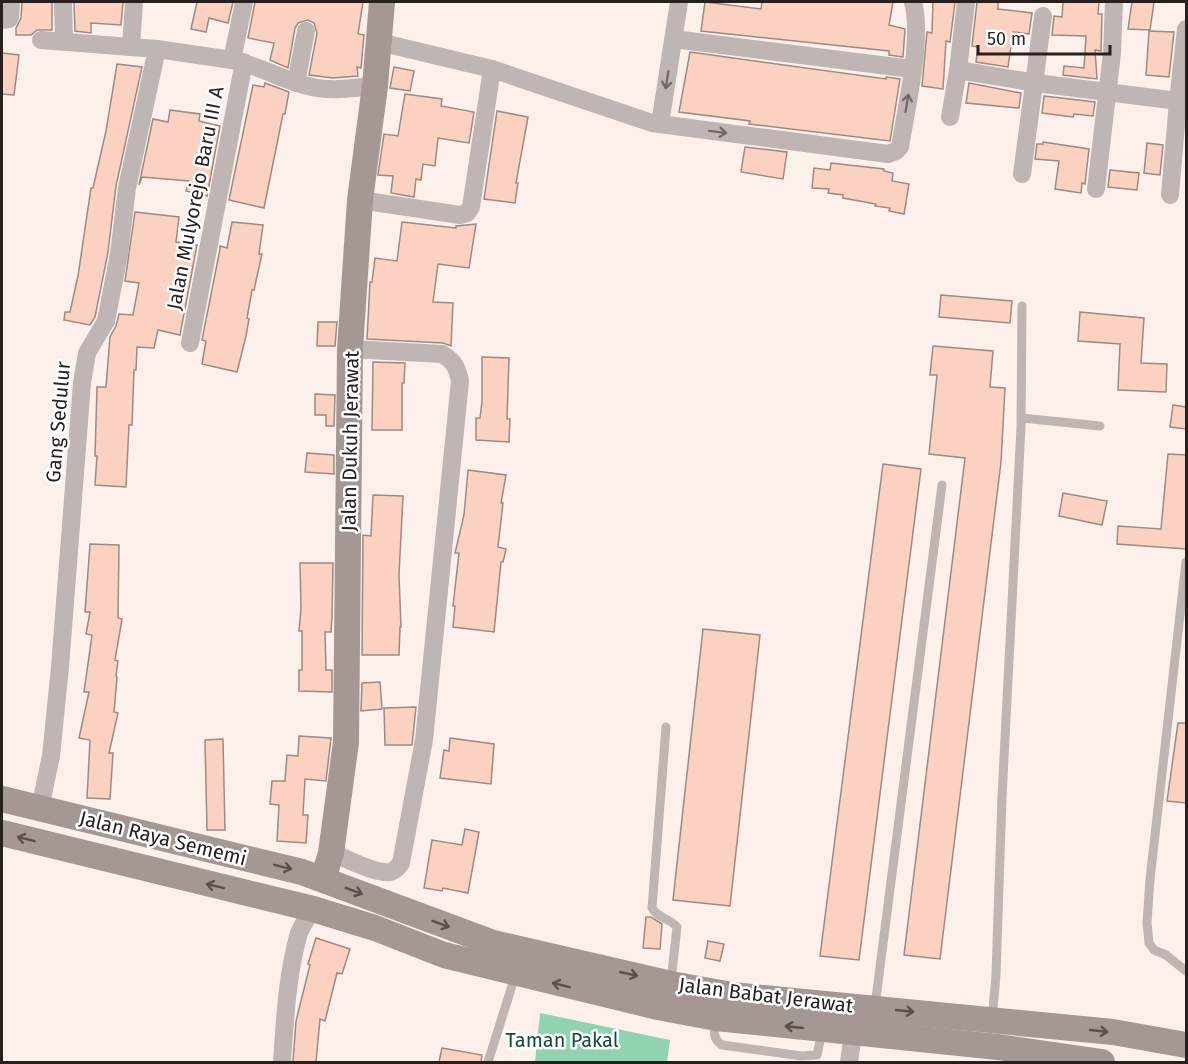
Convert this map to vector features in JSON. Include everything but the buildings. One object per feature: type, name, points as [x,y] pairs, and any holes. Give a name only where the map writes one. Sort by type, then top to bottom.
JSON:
[{"type":"main road","name":"Jalan Dukuh Jerawat","points":[[328,862],[346,742],[350,349],[360,200],[375,86],[382,2]]},
{"type":"main road","name":"Jalan Raya Sememi","points":[[2,799],[43,796],[302,872],[328,862]]},
{"type":"main road","name":"Jalan Raya Sememi","points":[[2,833],[313,909]]},
{"type":"main road","name":"Jalan Babat Jerawat","points":[[328,862],[493,943],[672,977],[732,995],[876,998],[993,1011],[1186,1045]]},
{"type":"main road","name":"Jalan Babat Jerawat","points":[[313,909],[375,928],[444,955],[657,1007],[716,1018],[853,1033],[997,1055],[1102,1062]]},
{"type":"street","points":[[2,20],[9,19],[11,2]]},
{"type":"street","points":[[63,2],[64,41]]},
{"type":"street","points":[[131,47],[134,2]]},
{"type":"street","name":"Jalan Mulyorejo Baru III A","points":[[190,343],[238,61],[244,2]]},
{"type":"street","points":[[660,124],[679,2]]},
{"type":"street","points":[[379,42],[492,69],[640,120],[888,154],[896,152],[900,147],[917,22],[913,2]]},
{"type":"street","points":[[950,117],[966,2]]},
{"type":"street","points":[[1096,189],[1112,53],[1114,2]]},
{"type":"street","points":[[1022,174],[1036,83],[1043,16]]},
{"type":"street","points":[[1170,195],[1186,29]]},
{"type":"street","points":[[296,82],[306,31]]},
{"type":"street","points":[[674,39],[912,69]]},
{"type":"street","points":[[41,40],[157,49],[238,61],[310,87],[331,89],[375,86]]},
{"type":"street","name":"Gang Sedulur","points":[[43,796],[60,668],[82,383],[87,353],[106,321],[119,254],[127,188],[157,49]]},
{"type":"street","points":[[360,200],[460,216],[467,213],[471,207],[492,69]]},
{"type":"street","points":[[958,70],[1036,83],[1178,101]]},
{"type":"street","points":[[328,862],[360,865],[388,872],[394,870],[400,863],[424,740],[460,381],[453,360],[442,354],[350,349]]},
{"type":"street","points":[[282,1062],[286,1000],[295,954],[300,931],[313,909]]},
{"type":"street","points":[[849,1062],[853,1033]]},
{"type":"lane","points":[[993,1011],[1022,418],[1022,306]]},
{"type":"lane","points":[[1022,418],[1100,426]]},
{"type":"lane","points":[[876,998],[942,485]]},
{"type":"lane","points":[[1186,562],[1147,923],[1149,943],[1154,950],[1166,955],[1186,971]]},
{"type":"lane","points":[[666,727],[652,908],[654,912],[673,922],[676,927],[672,977]]},
{"type":"lane","points":[[488,1062],[516,973]]},
{"type":"green space","name":"Taman Pakal","points":[[540,1013],[670,1040],[667,1062],[535,1062]]}]
